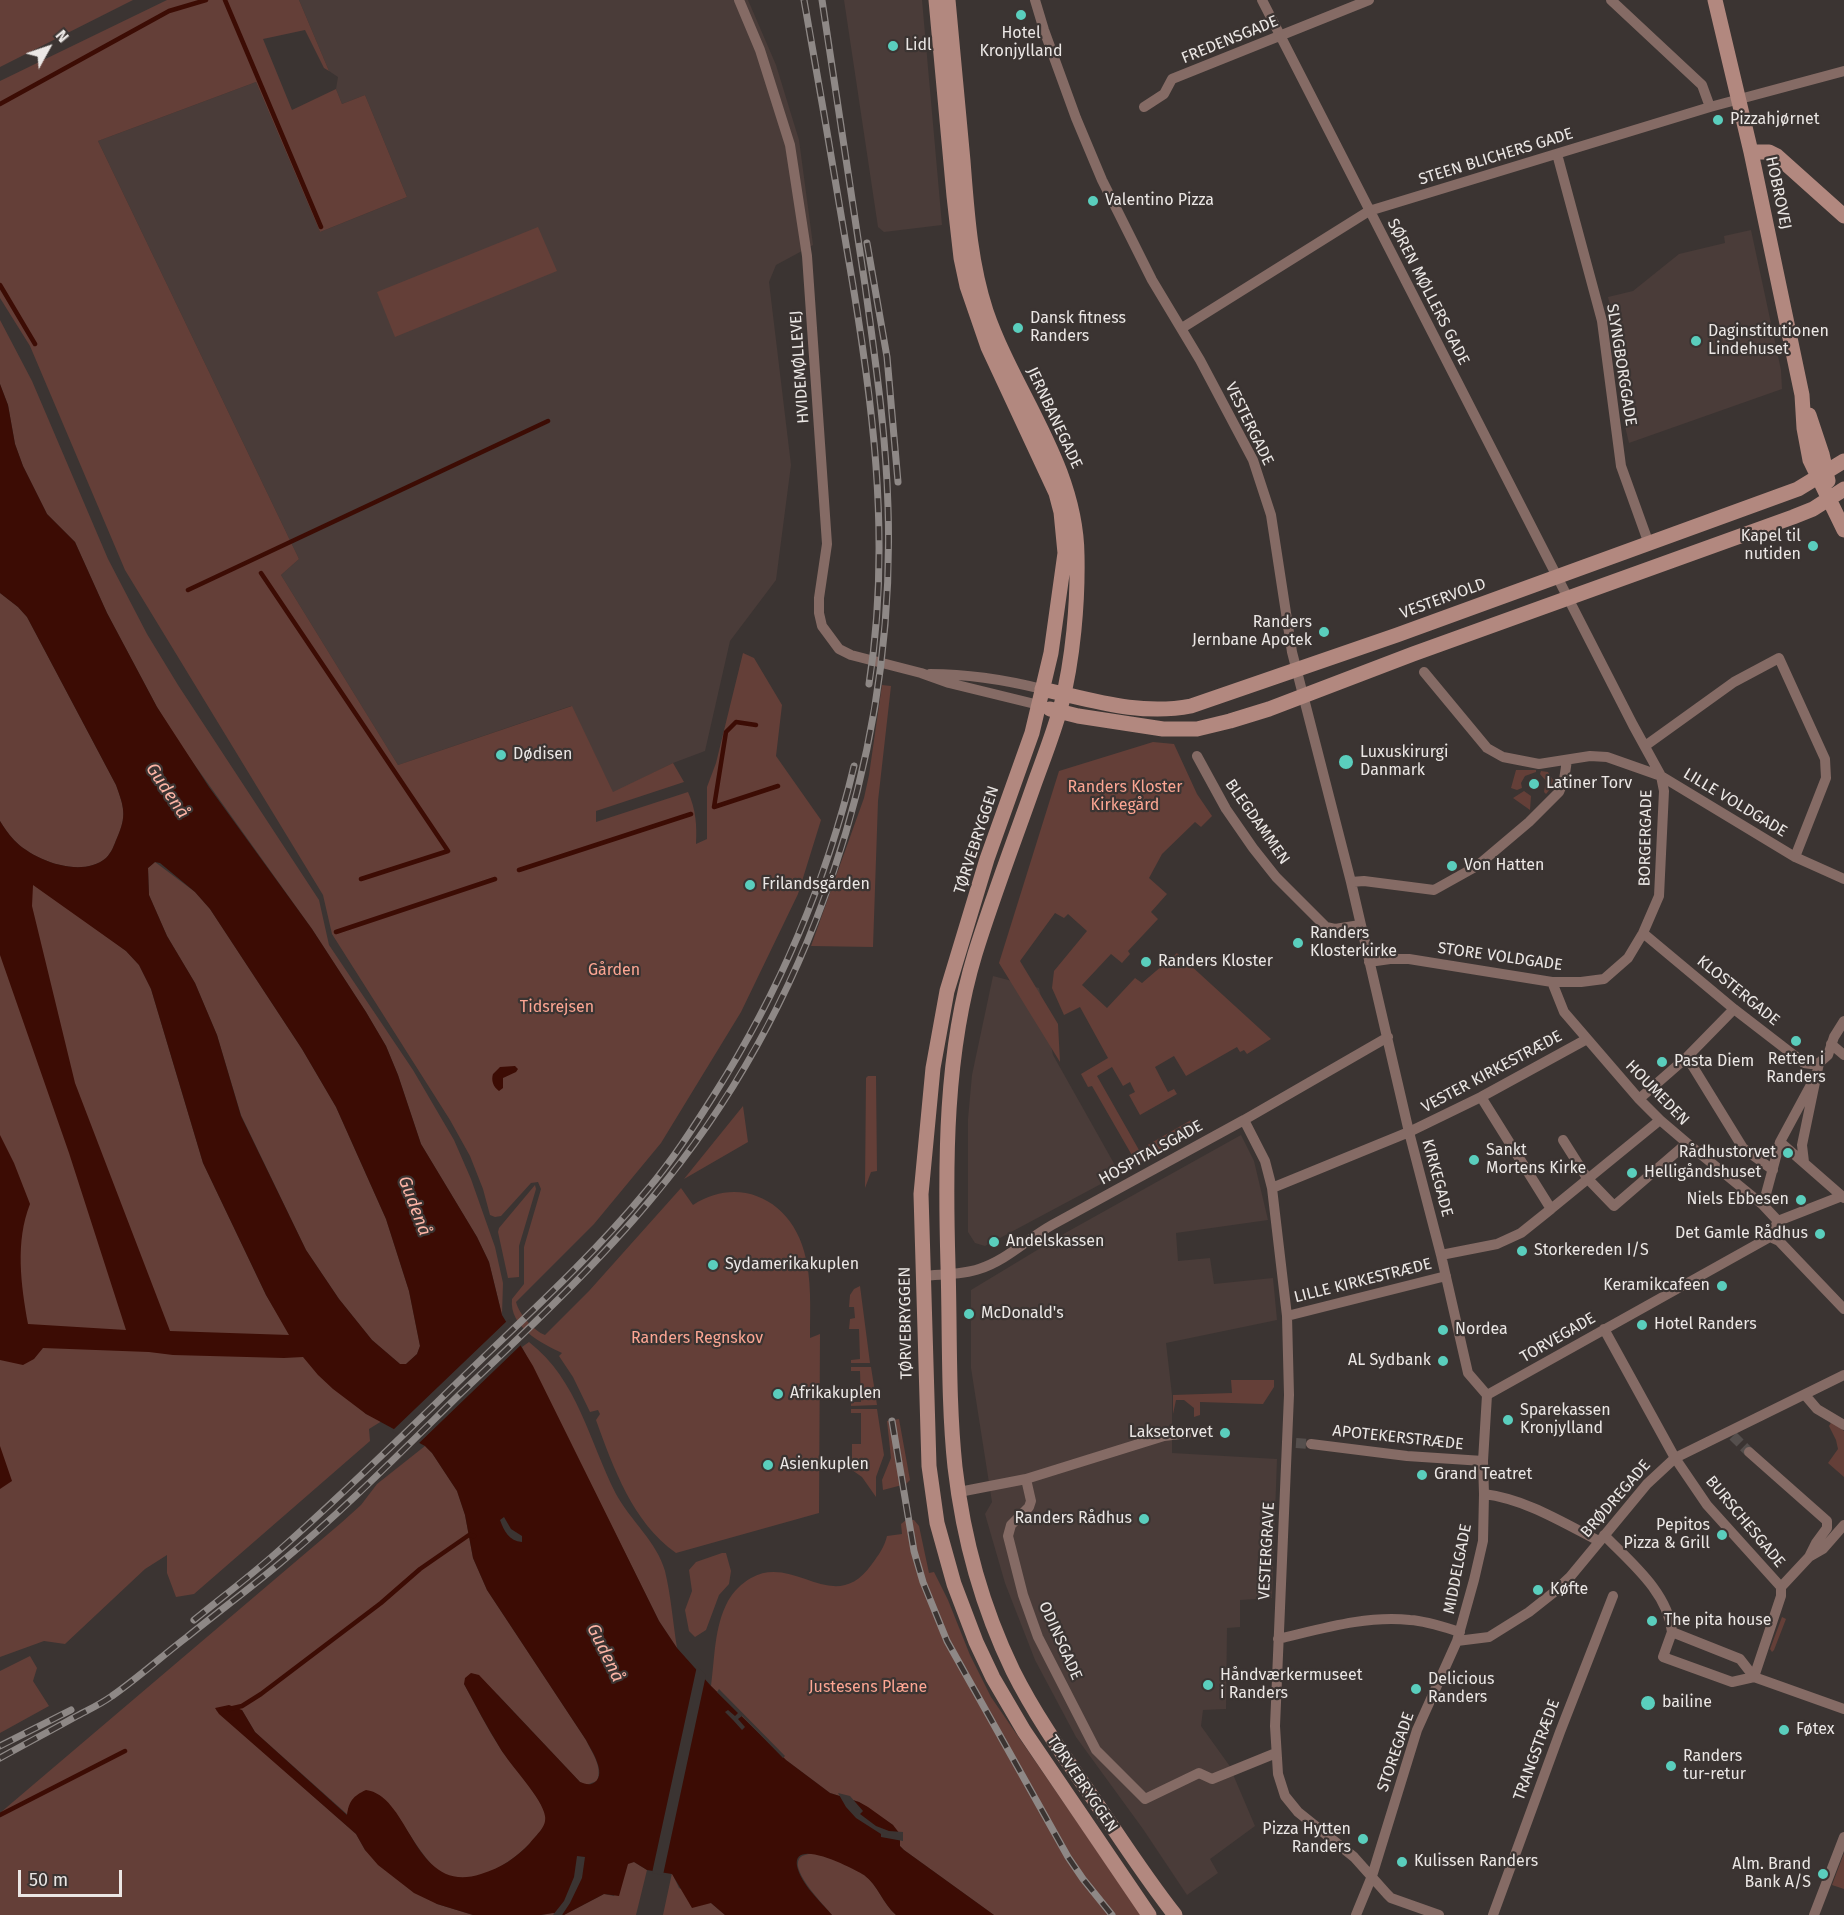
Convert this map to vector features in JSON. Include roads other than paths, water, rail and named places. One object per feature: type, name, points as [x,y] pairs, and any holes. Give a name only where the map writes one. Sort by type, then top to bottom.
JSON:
[{"type":"main road","name":"JERNBANEGADE","points":[[936,0],[957,226],[967,286],[987,347],[1048,474],[1061,512],[1065,553],[1051,653],[1042,689]]},
{"type":"main road","name":"JERNBANEGADE","points":[[948,0],[968,225],[978,283],[998,342],[1060,469],[1072,509],[1077,554],[1076,584],[1069,671],[1060,712]]},
{"type":"main road","name":"HOBROVEJ","points":[[1715,0],[1751,152],[1802,394],[1814,427],[1822,475],[1844,530]]},
{"type":"main road","points":[[1751,152],[1769,152],[1777,156],[1844,216]]},
{"type":"main road","name":"VESTERVOLD","points":[[1042,689],[1130,708],[1172,710],[1218,698],[1798,489],[1844,461]]},
{"type":"main road","points":[[1039,705],[1060,712],[1157,729],[1197,729],[1230,721],[1793,517],[1813,509],[1844,489]]},
{"type":"main road","name":"TØRVEBRYGGEN","points":[[1042,689],[1032,733],[987,859],[947,991],[933,1068],[921,1194],[928,1466],[937,1523],[963,1610],[980,1651],[1009,1707],[1149,1915]]},
{"type":"main road","name":"TØRVEBRYGGEN","points":[[1060,712],[975,953],[963,998],[953,1068],[947,1144],[948,1273],[952,1429],[958,1492],[974,1566],[991,1618],[1012,1668],[1057,1746],[1175,1915]]},
{"type":"street","name":"HVIDEMØLLEVEJ","points":[[739,0],[760,50],[790,144],[807,256],[827,544],[819,613],[822,626],[839,649],[851,655],[921,673],[949,683],[1039,705]]},
{"type":"street","name":"VESTERGADE","points":[[1035,0],[1076,118],[1102,180],[1152,280],[1182,328],[1254,460],[1271,515],[1296,670],[1360,925]]},
{"type":"street","name":"SØREN MØLLERS GADE","points":[[1262,0],[1569,598]]},
{"type":"street","name":"FREDENSGADE","points":[[1144,107],[1164,94],[1172,79],[1369,0]]},
{"type":"street","points":[[1611,0],[1702,85],[1710,107]]},
{"type":"street","name":"STEEN BLICHERS GADE","points":[[1182,328],[1369,211],[1710,107],[1844,71]]},
{"type":"street","name":"SLYNGBORGGADE","points":[[1557,154],[1602,321],[1621,465],[1649,544]]},
{"type":"street","name":"LILLE VOLDGADE","points":[[1569,598],[1661,776],[1795,857],[1844,879]]},
{"type":"street","points":[[1645,746],[1734,682],[1779,658],[1825,759],[1826,778],[1795,857]]},
{"type":"street","points":[[1425,672],[1487,748],[1503,757],[1539,764],[1590,756],[1607,758],[1661,776]]},
{"type":"street","name":"HVIDEMØLLEVEJ","points":[[921,673],[988,679],[1042,689]]},
{"type":"street","name":"BLEGDAMMEN","points":[[1197,756],[1226,809],[1276,876],[1326,927],[1335,929],[1360,925]]},
{"type":"street","points":[[1351,882],[1364,881],[1434,890],[1477,866],[1529,822],[1558,792],[1564,780],[1567,760]]},
{"type":"street","name":"BORGERGADE","points":[[1643,933],[1659,896],[1664,791],[1661,776]]},
{"type":"street","points":[[1360,925],[1369,962]]},
{"type":"street","name":"STORE VOLDGADE","points":[[1369,962],[1409,959],[1552,982],[1581,982],[1604,979],[1628,958],[1643,933]]},
{"type":"street","name":"KLOSTERGADE","points":[[1643,933],[1734,1009],[1804,1063],[1811,1065],[1819,1063]]},
{"type":"street","name":"KIRKEGADE","points":[[1369,962],[1409,1132],[1442,1255],[1468,1373],[1486,1395]]},
{"type":"street","name":"HOUMEDEN","points":[[1552,982],[1557,1000],[1564,1012],[1639,1099],[1660,1120],[1763,1205]]},
{"type":"street","points":[[1639,1099],[1687,1057],[1734,1009]]},
{"type":"street","points":[[1804,1162],[1802,1145],[1814,1079],[1819,1063],[1828,1055],[1831,1044],[1844,1021]]},
{"type":"street","name":"HOSPITALSGADE","points":[[923,1275],[976,1270],[1001,1260],[1052,1225],[1244,1120],[1388,1037]]},
{"type":"street","name":"VESTER KIRKESTRÆDE","points":[[1272,1188],[1409,1132],[1481,1097],[1587,1039]]},
{"type":"street","points":[[1831,1044],[1844,1055]]},
{"type":"street","points":[[1687,1057],[1743,1148],[1773,1170]]},
{"type":"street","points":[[1778,1221],[1763,1205],[1780,1142],[1814,1079]]},
{"type":"street","points":[[1481,1097],[1551,1209]]},
{"type":"street","name":"VESTERGRAVE","points":[[1244,1120],[1265,1161],[1272,1188],[1287,1316],[1291,1443],[1278,1639],[1275,1726],[1278,1774],[1285,1796],[1298,1812],[1354,1857],[1391,1898],[1439,1915]]},
{"type":"street","points":[[1442,1255],[1497,1244],[1521,1233],[1660,1120]]},
{"type":"street","points":[[1563,1140],[1587,1178],[1614,1206],[1687,1143]]},
{"type":"street","points":[[1780,1142],[1843,1197],[1778,1221],[1770,1237],[1779,1240],[1844,1309]]},
{"type":"street","name":"TORVEGADE","points":[[1486,1395],[1770,1237]]},
{"type":"street","name":"LILLE KIRKESTRÆDE","points":[[1287,1316],[1446,1275]]},
{"type":"street","name":"BURSCHESGADE","points":[[1604,1329],[1675,1458],[1707,1505],[1781,1587],[1754,1677]]},
{"type":"street","name":"BRØDREGADE","points":[[1458,1636],[1489,1637],[1529,1612],[1570,1577],[1647,1484],[1675,1458],[1730,1434],[1844,1375]]},
{"type":"street","name":"MIDDELGADE","points":[[1458,1636],[1483,1541],[1486,1395]]},
{"type":"street","points":[[1805,1395],[1817,1409],[1844,1425]]},
{"type":"street","points":[[958,1492],[1026,1479],[1164,1436],[1188,1433]]},
{"type":"street","name":"APOTEKERSTRÆDE","points":[[1311,1444],[1407,1456],[1483,1461]]},
{"type":"street","points":[[1749,1452],[1827,1521],[1827,1528],[1809,1557],[1781,1587]]},
{"type":"street","name":"ODINSGADE","points":[[1026,1479],[1031,1501],[1029,1507],[1011,1525],[1008,1536],[1023,1595],[1038,1637],[1096,1749],[1145,1799],[1198,1773],[1212,1779],[1276,1753]]},
{"type":"street","points":[[1484,1494],[1513,1500],[1601,1538],[1638,1569],[1658,1594],[1671,1620],[1672,1632],[1663,1657],[1732,1682],[1754,1677]]},
{"type":"street","points":[[1809,1557],[1823,1549],[1844,1525]]},
{"type":"street","name":"TRANGSTRÆDE","points":[[1492,1915],[1613,1596]]},
{"type":"street","points":[[1278,1639],[1330,1626],[1381,1619],[1410,1620],[1458,1636]]},
{"type":"street","points":[[1672,1632],[1740,1659],[1754,1677],[1844,1710]]},
{"type":"street","name":"STOREGADE","points":[[1356,1915],[1372,1876],[1417,1730],[1458,1636]]},
{"type":"street","points":[[1815,1912],[1844,1837]]},
{"type":"water","name":"Gudenå","points":[[0,384],[8,405],[15,444],[23,466],[47,514],[75,542],[107,613],[157,707],[209,787],[312,929],[386,1046],[421,1144],[477,1237],[489,1262],[502,1315],[533,1366],[659,1621],[677,1648],[711,1686],[786,1760],[830,1793],[859,1802],[893,1825],[900,1834],[900,1846],[904,1850],[994,1915],[896,1915],[864,1875],[826,1857],[804,1854],[798,1858],[799,1873],[832,1915],[725,1915],[711,1903],[692,1908],[672,1874],[647,1870],[634,1862],[628,1864],[619,1896],[604,1894],[564,1915],[553,1913],[473,1915],[437,1904],[414,1893],[378,1865],[365,1850],[356,1834],[219,1714],[215,1708],[229,1705],[242,1710],[255,1732],[347,1815],[352,1800],[362,1792],[366,1790],[381,1796],[393,1809],[427,1859],[441,1871],[458,1877],[481,1874],[508,1862],[530,1843],[543,1827],[545,1820],[539,1801],[500,1748],[464,1684],[465,1678],[471,1673],[479,1675],[580,1782],[593,1783],[599,1773],[597,1761],[586,1740],[487,1590],[473,1558],[465,1515],[457,1491],[432,1453],[425,1446],[366,1414],[333,1389],[303,1357],[173,1355],[43,1348],[34,1359],[23,1365],[0,1360],[0,1135],[30,1204],[25,1218],[21,1248],[23,1294],[28,1324],[126,1330],[69,1153],[0,955],[0,821],[14,840],[33,854],[58,864],[84,867],[96,864],[110,853],[122,824],[122,806],[116,785],[27,617],[0,593]],"holes":[[[155,862],[160,863],[195,892],[210,909],[302,1049],[336,1107],[386,1219],[409,1291],[420,1346],[417,1354],[406,1364],[400,1364],[372,1340],[339,1299],[306,1250],[241,1116],[217,1035],[195,983],[167,936],[149,895],[148,868]],[[33,885],[126,951],[139,965],[151,989],[203,1163],[266,1295],[289,1335],[170,1331],[75,1083],[32,906]],[[504,1517],[511,1529],[522,1536],[522,1542],[508,1535],[500,1520]]]},
{"type":"water","points":[[515,1066],[518,1069],[516,1072],[503,1078],[503,1088],[499,1091],[495,1088],[493,1074],[500,1067]]},
{"type":"water","points":[[0,1446],[12,1481],[0,1489]]},
{"type":"waterway","points":[[0,104],[169,11],[206,0]]},
{"type":"waterway","points":[[225,0],[321,227]]},
{"type":"waterway","points":[[0,285],[35,344]]},
{"type":"waterway","points":[[188,590],[548,421]]},
{"type":"waterway","points":[[261,573],[448,851],[361,879]]},
{"type":"waterway","points":[[756,725],[736,722],[726,732],[714,807],[778,786]]},
{"type":"waterway","points":[[519,870],[691,814]]},
{"type":"waterway","points":[[336,932],[495,879]]},
{"type":"waterway","points":[[229,1709],[242,1706],[261,1694],[381,1603],[420,1569],[469,1535],[474,1536]]},
{"type":"waterway","points":[[0,1815],[125,1751]]},
{"type":"tunnel","points":[[1733,1436],[1749,1452]]},
{"type":"tunnel","points":[[1296,1443],[1311,1444]]},
{"type":"railway","points":[[804,0],[856,304],[871,412],[879,520],[879,575],[876,629],[869,684]]},
{"type":"railway","points":[[0,1758],[108,1699],[268,1573],[348,1503],[558,1300],[652,1198],[708,1124],[757,1045],[799,961],[833,874],[859,784],[877,693],[887,600],[888,507],[880,395],[822,0]]},
{"type":"railway","points":[[867,243],[887,357],[898,482]]},
{"type":"railway","points":[[194,1620],[275,1554],[392,1446],[580,1264],[626,1215],[665,1168],[737,1057],[779,977],[798,936],[829,853],[854,766]]},
{"type":"railway","points":[[892,1421],[914,1551],[923,1582],[947,1641],[1068,1857],[1112,1915]]},
{"type":"railway","points":[[0,1746],[71,1710]]},
{"type":"place","name":"Hotel Kronjylland","points":[[1021,15]]},
{"type":"place","name":"Lidl","points":[[893,46]]},
{"type":"place","name":"Pizzahjørnet","points":[[1718,120]]},
{"type":"place","name":"Valentino Pizza","points":[[1093,201]]},
{"type":"place","name":"Dansk fitness Randers","points":[[1018,328]]},
{"type":"place","name":"Daginstitutionen Lindehuset","points":[[1696,341]]},
{"type":"place","name":"Kapel til nutiden","points":[[1813,546]]},
{"type":"place","name":"Randers Jernbane Apotek","points":[[1324,632]]},
{"type":"place","name":"Dødisen","points":[[501,755]]},
{"type":"place","name":"Luxuskirurgi Danmark","points":[[1346,762]]},
{"type":"place","name":"Latiner Torv","points":[[1534,784]]},
{"type":"place","name":"Von Hatten","points":[[1452,866]]},
{"type":"place","name":"Frilandsgården","points":[[750,885]]},
{"type":"place","name":"Randers Klosterkirke","points":[[1298,943]]},
{"type":"place","name":"Randers Kloster","points":[[1146,962]]},
{"type":"place","name":"Retten i Randers","points":[[1796,1041]]},
{"type":"place","name":"Pasta Diem","points":[[1662,1062]]},
{"type":"place","name":"Rådhustorvet","points":[[1788,1153]]},
{"type":"place","name":"Sankt Mortens Kirke","points":[[1474,1160]]},
{"type":"place","name":"Helligåndshuset","points":[[1632,1173]]},
{"type":"place","name":"Niels Ebbesen","points":[[1801,1200]]},
{"type":"place","name":"Det Gamle Rådhus","points":[[1820,1234]]},
{"type":"place","name":"Andelskassen","points":[[994,1242]]},
{"type":"place","name":"Storkereden I/S","points":[[1522,1251]]},
{"type":"place","name":"Sydamerikakuplen","points":[[713,1265]]},
{"type":"place","name":"Keramikcafeen","points":[[1722,1286]]},
{"type":"place","name":"McDonald's","points":[[969,1314]]},
{"type":"place","name":"Hotel Randers","points":[[1642,1325]]},
{"type":"place","name":"Nordea","points":[[1443,1330]]},
{"type":"place","name":"AL Sydbank","points":[[1443,1361]]},
{"type":"place","name":"Afrikakuplen","points":[[778,1394]]},
{"type":"place","name":"Sparekassen Kronjylland","points":[[1508,1420]]},
{"type":"place","name":"Laksetorvet","points":[[1225,1433]]},
{"type":"place","name":"Asienkuplen","points":[[768,1465]]},
{"type":"place","name":"Grand Teatret","points":[[1422,1475]]},
{"type":"place","name":"Randers Rådhus","points":[[1144,1519]]},
{"type":"place","name":"Pepitos Pizza & Grill","points":[[1722,1535]]},
{"type":"place","name":"Køfte","points":[[1538,1590]]},
{"type":"place","name":"The pita house","points":[[1652,1621]]},
{"type":"place","name":"Håndværkermuseet i Randers","points":[[1208,1685]]},
{"type":"place","name":"Delicious Randers","points":[[1416,1689]]},
{"type":"place","name":"bailine","points":[[1648,1703]]},
{"type":"place","name":"Føtex","points":[[1784,1730]]},
{"type":"place","name":"Randers tur-retur","points":[[1671,1766]]},
{"type":"place","name":"Pizza Hytten Randers","points":[[1363,1839]]},
{"type":"place","name":"Kulissen Randers","points":[[1402,1862]]},
{"type":"place","name":"Alm. Brand Bank A/S","points":[[1823,1874]]},
{"type":"park label","name":"Randers Kloster Kirkegård","points":[[1125,797]]},
{"type":"park label","name":"Gården","points":[[614,971]]},
{"type":"park label","name":"Tidsrejsen","points":[[557,1008]]},
{"type":"park label","name":"Randers Regnskov","points":[[697,1339]]},
{"type":"park label","name":"Justesens Plæne","points":[[868,1688]]}]
